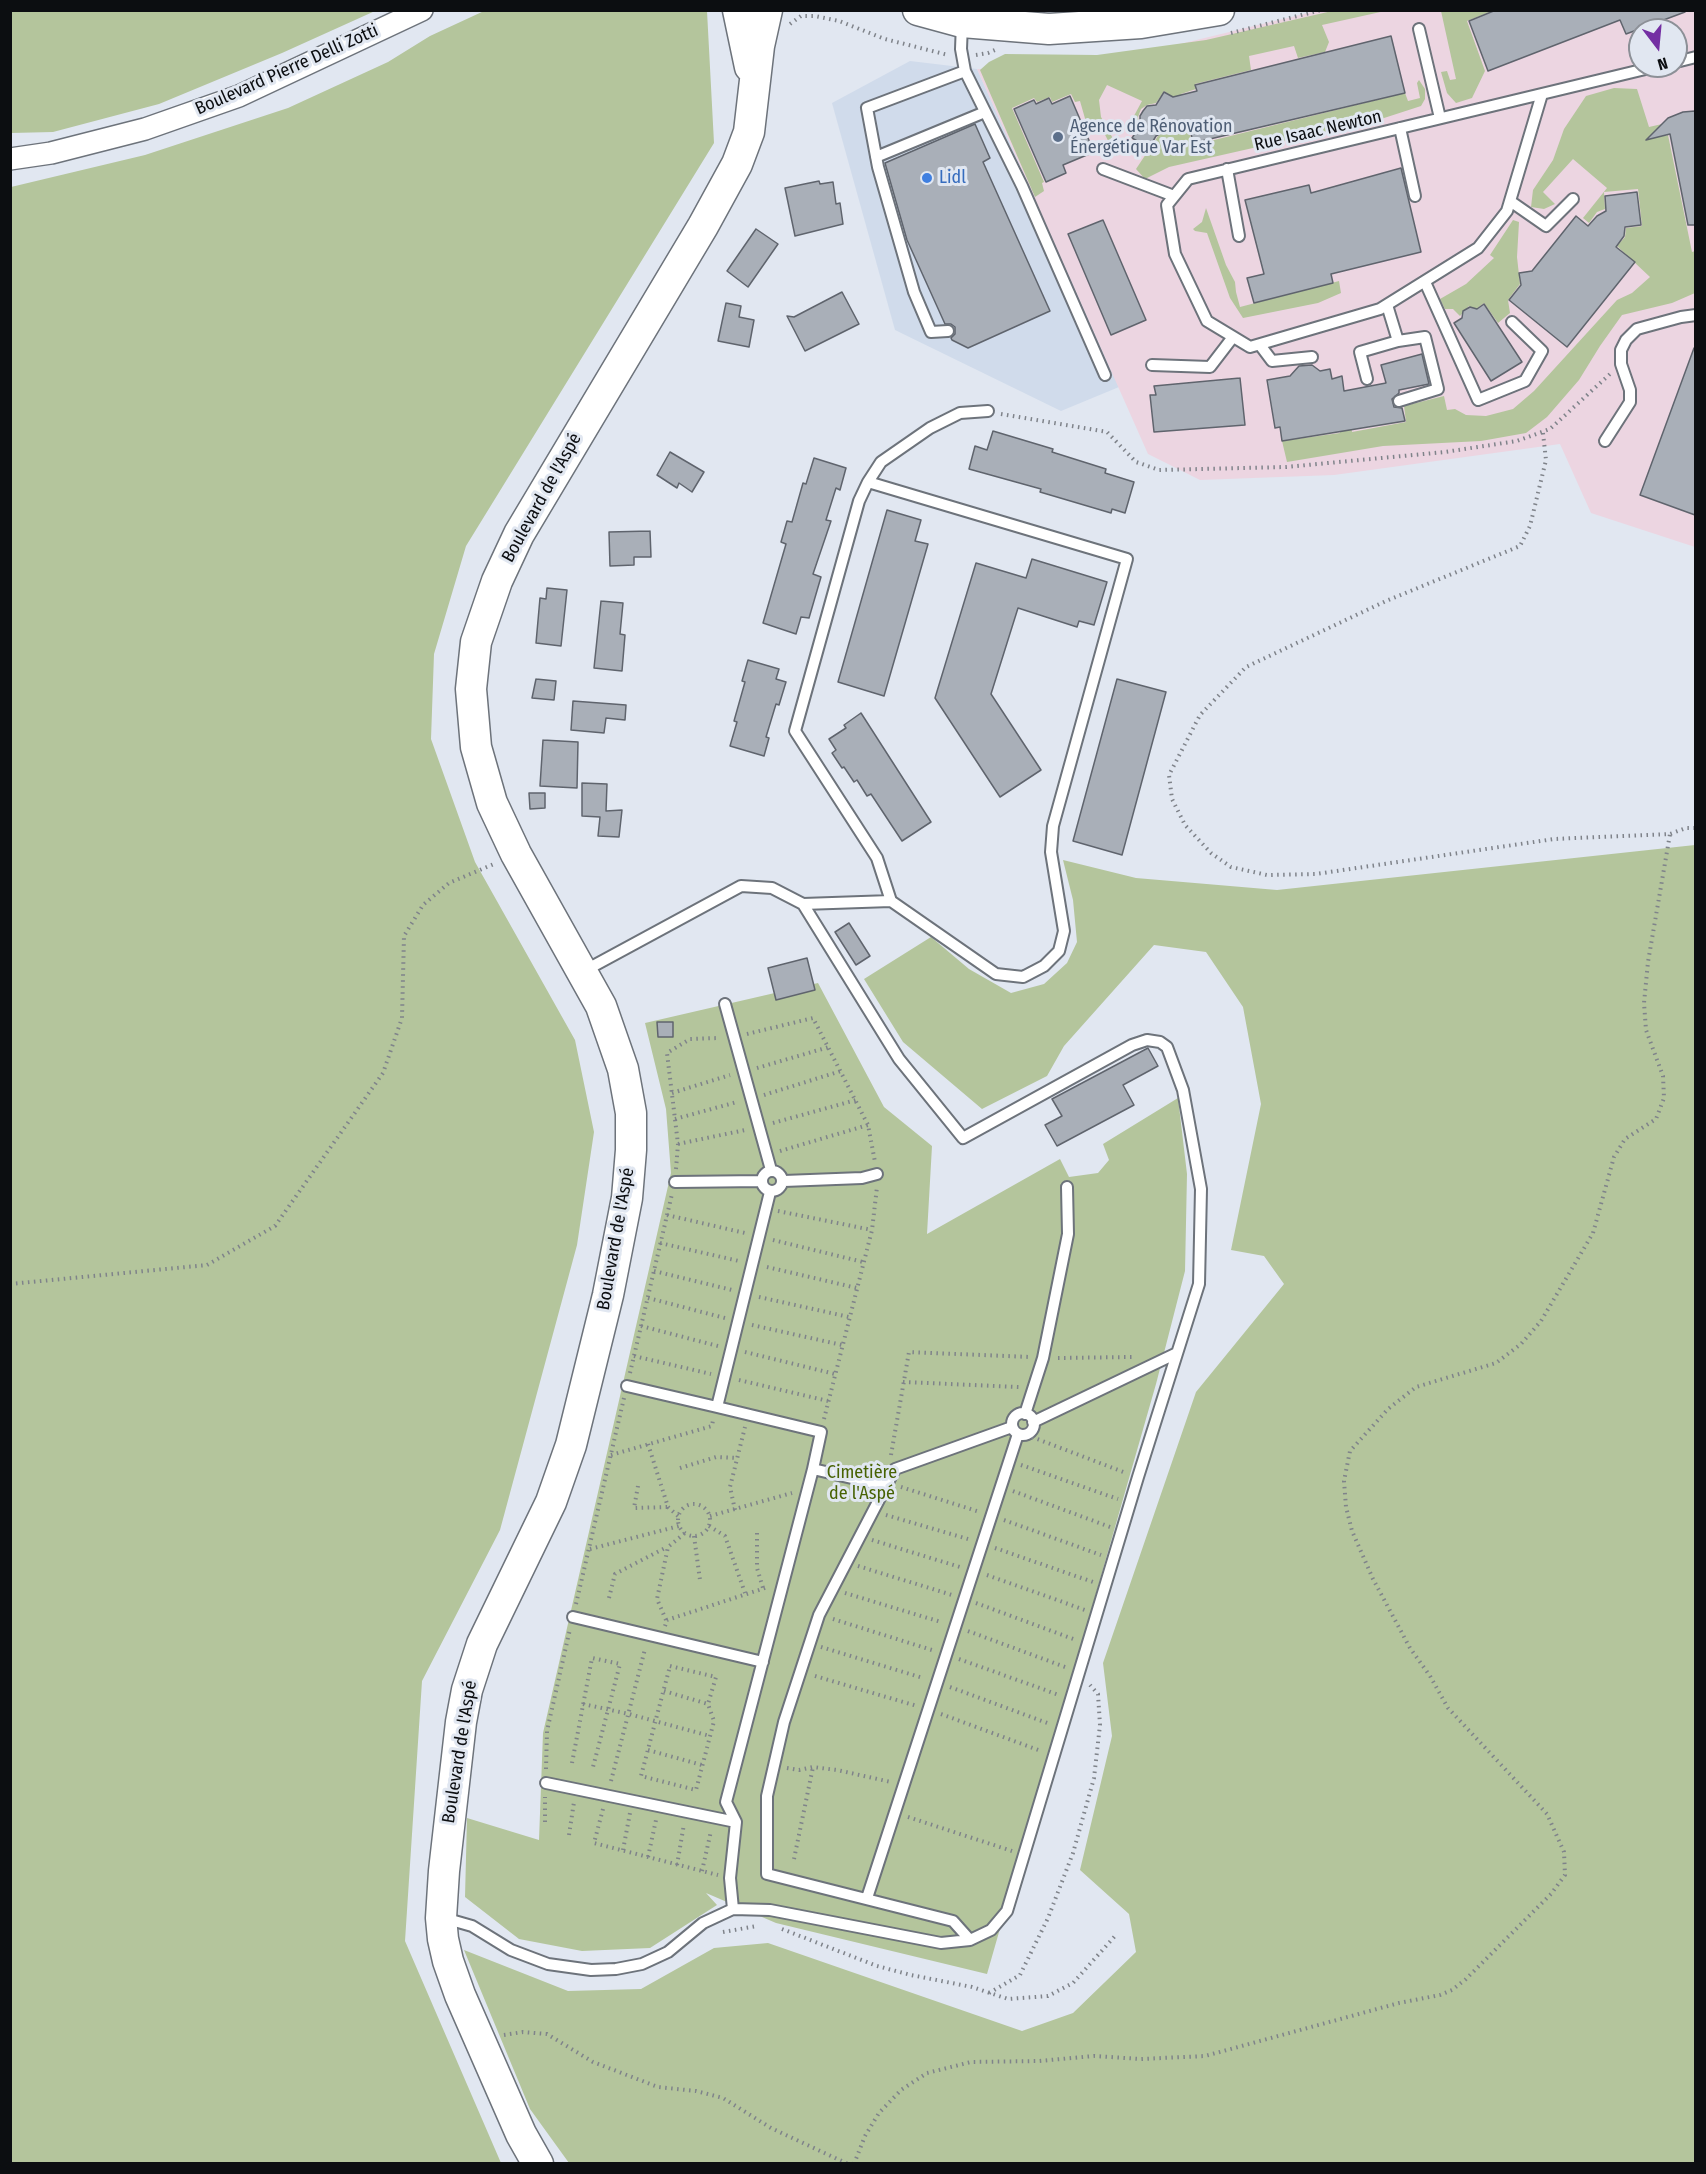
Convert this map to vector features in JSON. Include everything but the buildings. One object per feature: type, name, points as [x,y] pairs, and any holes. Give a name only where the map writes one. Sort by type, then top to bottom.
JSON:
[{"type":"main road","name":"Boulevard de l'Aspé","points":[[738,10],[754,84]]},
{"type":"main road","points":[[918,10],[1008,25],[1049,29],[1141,23],[1219,10]]},
{"type":"main road","name":"Boulevard de l'Aspé","points":[[538,2163],[521,2134],[480,2042],[448,1961],[441,1918],[444,1871],[461,1722],[467,1690],[482,1644],[551,1502],[571,1445],[608,1295],[627,1198],[631,1113],[623,1069],[601,1006],[516,854],[492,803],[476,747],[471,689],[477,642],[497,581],[519,534],[703,226],[737,164],[748,132],[759,46],[776,22]]},
{"type":"street","name":"Boulevard Pierre Delli Zotti","points":[[10,159],[51,153],[146,129],[239,96],[422,10]]},
{"type":"lane","points":[[961,16],[961,49],[965,71],[1022,186],[1105,375]]},
{"type":"lane","points":[[1419,29],[1440,118]]},
{"type":"lane","points":[[948,332],[931,332],[914,292],[876,157],[867,108],[965,71]]},
{"type":"lane","name":"Rue Isaac Newton","points":[[1174,196],[1188,179],[1628,73]]},
{"type":"lane","points":[[1103,169],[1174,196],[1167,205],[1175,254],[1207,321],[1250,347],[1380,309],[1478,248],[1507,211],[1542,94]]},
{"type":"lane","points":[[876,157],[985,112]]},
{"type":"lane","points":[[1400,128],[1415,196]]},
{"type":"lane","points":[[1227,169],[1239,236]]},
{"type":"lane","points":[[1510,201],[1546,226],[1573,199]]},
{"type":"lane","points":[[1425,282],[1478,400],[1525,381],[1542,351],[1512,322]]},
{"type":"lane","points":[[1387,305],[1398,341]]},
{"type":"lane","points":[[1605,441],[1630,402],[1630,390],[1621,364],[1621,350],[1626,339],[1637,329],[1695,315]]},
{"type":"lane","points":[[1152,366],[1210,367],[1233,337]]},
{"type":"lane","points":[[1367,379],[1360,352],[1398,341],[1425,337],[1438,389],[1399,401]]},
{"type":"lane","points":[[1260,345],[1272,361],[1312,357]]},
{"type":"lane","points":[[891,901],[877,858],[795,731],[859,501],[868,482],[881,462],[930,428],[960,413],[988,411]]},
{"type":"lane","points":[[583,972],[741,886],[772,888],[803,904],[891,901],[996,974],[1023,977],[1044,966],[1059,951],[1064,931],[1051,852],[1053,826],[1127,559],[868,482]]},
{"type":"lane","points":[[441,1918],[472,1926],[512,1950],[548,1964],[591,1970],[616,1969],[642,1964],[668,1952],[703,1923],[733,1909],[770,1910],[941,1943],[970,1940],[991,1930],[1007,1911],[1138,1477],[1199,1284],[1201,1189],[1183,1090],[1167,1047],[1160,1042],[1147,1040],[963,1138],[898,1059],[803,904]]},
{"type":"lane","points":[[725,1004],[771,1170]]},
{"type":"lane","points":[[770,1192],[764,1188],[762,1181],[764,1174],[771,1170],[780,1172],[784,1181]]},
{"type":"lane","points":[[784,1181],[862,1178],[877,1174]]},
{"type":"lane","points":[[675,1182],[762,1181]]},
{"type":"lane","points":[[770,1192],[780,1189],[784,1181]]},
{"type":"lane","points":[[1025,1414],[1044,1358],[1068,1234],[1067,1187]]},
{"type":"lane","points":[[717,1407],[770,1192]]},
{"type":"lane","points":[[1033,1422],[1177,1353]]},
{"type":"lane","points":[[627,1386],[821,1432],[726,1802],[736,1822],[730,1878],[733,1909]]},
{"type":"lane","points":[[867,1898],[1020,1431],[1015,1417],[1025,1414],[1030,1417],[1034,1426],[1020,1431],[895,1469],[819,1615],[784,1722],[767,1796],[767,1874],[953,1921],[970,1940]]},
{"type":"lane","points":[[813,1469],[886,1486]]},
{"type":"lane","points":[[573,1617],[763,1662]]},
{"type":"lane","points":[[546,1783],[736,1822]]},
{"type":"path","points":[[776,22],[808,15],[839,21],[885,39],[943,54]]},
{"type":"path","points":[[988,411],[1107,432],[1136,462],[1159,470],[1286,466],[1445,452],[1517,441],[1550,429],[1621,364]]},
{"type":"path","points":[[1543,433],[1545,460],[1530,526],[1520,546],[1386,601],[1246,667],[1200,715],[1169,775],[1172,799],[1185,825],[1211,854],[1231,867],[1267,875],[1316,874],[1554,839],[1670,834],[1686,828],[1695,828]]},
{"type":"path","points":[[854,2163],[865,2136],[879,2113],[900,2090],[927,2073],[971,2062],[1039,2061],[1094,2056],[1141,2059],[1204,2056],[1398,2003],[1440,1995],[1452,1990],[1466,1979],[1551,1894],[1565,1875],[1564,1852],[1547,1814],[1448,1708],[1430,1676],[1410,1648],[1373,1579],[1352,1531],[1346,1507],[1344,1481],[1350,1451],[1388,1409],[1416,1387],[1497,1363],[1521,1344],[1541,1320],[1593,1233],[1614,1156],[1625,1139],[1656,1119],[1664,1098],[1663,1076],[1646,1030],[1644,1003],[1648,963],[1670,834]]},
{"type":"path","points":[[10,1284],[207,1265],[274,1226],[383,1072],[402,1018],[404,936],[423,905],[449,883],[502,861]]},
{"type":"path","points":[[545,1821],[547,1731],[675,1182],[678,1144],[667,1053],[690,1040],[734,1037],[813,1018],[868,1125],[877,1174],[877,1197],[872,1230],[821,1432]]},
{"type":"path","points":[[767,1155],[868,1125]]},
{"type":"path","points":[[766,1209],[872,1230]]},
{"type":"path","points":[[895,1469],[890,1453],[909,1352],[1044,1358],[1137,1357],[1146,1367]]},
{"type":"path","points":[[903,1382],[1035,1387]]},
{"type":"path","points":[[611,1455],[712,1426],[717,1407]]},
{"type":"path","points":[[735,1510],[730,1487],[749,1415]]},
{"type":"path","points":[[1020,1431],[1138,1477]]},
{"type":"path","points":[[648,1444],[668,1507],[678,1516]]},
{"type":"path","points":[[680,1468],[716,1457],[737,1458]]},
{"type":"path","points":[[1010,1461],[1130,1504]]},
{"type":"path","points":[[638,1486],[634,1508],[668,1507]]},
{"type":"path","points":[[1001,1487],[1122,1531]]},
{"type":"path","points":[[710,1516],[808,1489]]},
{"type":"path","points":[[690,1504],[699,1504],[710,1516],[709,1526],[703,1533],[694,1536],[685,1533],[679,1526],[678,1516],[682,1508],[690,1504]]},
{"type":"path","points":[[589,1549],[679,1526]]},
{"type":"path","points":[[709,1526],[725,1536],[745,1593]]},
{"type":"path","points":[[609,1598],[615,1574],[668,1546],[685,1533]]},
{"type":"path","points":[[757,1533],[757,1568],[763,1588]]},
{"type":"path","points":[[694,1536],[700,1581]]},
{"type":"path","points":[[662,1638],[667,1620],[657,1599],[668,1546]]},
{"type":"path","points":[[667,1620],[745,1593],[783,1584]]},
{"type":"path","points":[[572,1763],[592,1658],[620,1664],[593,1767]]},
{"type":"path","points":[[670,1666],[716,1677],[708,1704],[714,1721],[696,1790],[641,1776],[664,1691],[670,1666]]},
{"type":"path","points":[[989,1993],[1020,1975],[1048,1918],[1073,1853],[1094,1778],[1100,1725],[1098,1694],[1079,1672]]},
{"type":"path","points":[[664,1691],[708,1704]]},
{"type":"path","points":[[583,1704],[710,1736]]},
{"type":"path","points":[[648,1750],[702,1765]]},
{"type":"path","points":[[774,1765],[799,1770],[813,1767],[837,1770],[904,1785]]},
{"type":"path","points":[[794,1859],[813,1767]]},
{"type":"path","points":[[569,1835],[576,1789]]},
{"type":"path","points":[[623,1851],[633,1801]]},
{"type":"path","points":[[648,1857],[659,1806]]},
{"type":"path","points":[[677,1865],[687,1812]]},
{"type":"path","points":[[895,1812],[1024,1855]]},
{"type":"path","points":[[702,1871],[713,1817]]},
{"type":"path","points":[[684,1940],[756,1926],[767,1927]]},
{"type":"path","points":[[778,1928],[877,1966],[972,1987],[1008,1999],[1048,1996],[1073,1983],[1115,1936]]},
{"type":"path","points":[[480,2042],[506,2034],[523,2032],[547,2034],[593,2062],[658,2086],[696,2091],[723,2098],[771,2128],[848,2163]]},
{"type":"shaded area","points":[[1316,11],[1695,11],[1695,547],[1591,513],[1560,444],[1334,475],[1200,480],[1148,454],[977,69],[1081,68]]},
{"type":"shaded area","points":[[910,61],[977,69],[1119,387],[1061,411],[895,330],[832,103]]},
{"type":"green space","points":[[10,11],[375,11],[159,104],[53,132],[11,133]]},
{"type":"green space","points":[[484,11],[707,11],[714,143],[466,546],[434,654],[431,739],[475,862],[575,1040],[594,1132],[577,1245],[500,1530],[422,1681],[405,1941],[501,2163],[11,2163],[11,187],[145,155],[288,108],[388,62],[430,36]]},
{"type":"green space","points":[[1332,11],[1385,11],[1322,25],[1329,42],[1325,52],[1298,58],[1294,46],[1249,56],[1251,70],[1195,84],[1196,89],[1181,94],[1185,112],[1176,99],[1164,91],[1156,103],[1141,109],[1138,117],[1139,125],[1134,133],[1128,127],[1142,101],[1107,85],[1099,100],[1101,117],[1121,153],[1116,156],[1100,125],[1088,129],[1080,101],[1075,102],[1071,94],[1052,102],[1050,97],[1037,102],[1034,98],[1012,108],[1044,182],[1042,183],[1044,191],[1035,197],[980,70],[989,62],[1005,54],[1097,55],[1206,40]]},
{"type":"green space","points":[[1441,11],[1492,11],[1467,21],[1485,71],[1472,98],[1456,103],[1447,93],[1441,72],[1447,71],[1450,80],[1456,79]]},
{"type":"green space","points":[[1419,80],[1425,89],[1425,99],[1421,106],[1381,119],[1169,167],[1145,179],[1136,169],[1158,136],[1167,130],[1188,125],[1192,144],[1210,141],[1405,93],[1408,101],[1420,98],[1417,83]]},
{"type":"green space","points":[[1614,88],[1637,89],[1649,127],[1662,124],[1665,136],[1668,135],[1692,252],[1695,251],[1695,293],[1672,303],[1622,315],[1579,380],[1547,417],[1526,433],[1481,441],[1383,446],[1287,462],[1282,441],[1340,433],[1336,404],[1349,402],[1352,432],[1406,422],[1404,406],[1444,396],[1447,410],[1455,409],[1466,415],[1486,416],[1513,409],[1534,391],[1617,300],[1632,293],[1650,277],[1617,246],[1625,237],[1626,228],[1642,226],[1638,189],[1604,192],[1605,209],[1597,212],[1589,223],[1583,218],[1607,188],[1573,159],[1543,192],[1555,204],[1544,209],[1531,207],[1533,190],[1553,160],[1564,129],[1586,96]]},
{"type":"green space","points":[[1206,208],[1226,265],[1235,282],[1240,307],[1339,281],[1341,293],[1318,303],[1243,318],[1230,298],[1207,233],[1193,229],[1202,222]]},
{"type":"green space","points":[[1513,220],[1519,222],[1517,257],[1520,284],[1508,300],[1510,313],[1498,323],[1484,303],[1475,310],[1469,306],[1460,316],[1453,309],[1445,309],[1440,299],[1466,284],[1494,258],[1490,255]]},
{"type":"green space","points":[[1695,845],[1695,2163],[569,2163],[530,2109],[464,1950],[568,1991],[641,1989],[714,1948],[768,1943],[1022,2031],[1073,2013],[1136,1952],[1129,1914],[1080,1870],[1112,1736],[1103,1663],[1196,1392],[1284,1284],[1264,1256],[1231,1250],[1261,1104],[1243,1007],[1206,952],[1154,945],[1064,1046],[1047,1076],[982,1109],[903,1042],[864,979],[931,937],[969,969],[1011,993],[1044,984],[1067,963],[1077,942],[1073,900],[1063,860],[1136,878],[1277,890]]},
{"type":"green space","name":"Cimetière de l'Aspé","points":[[818,983],[884,1107],[932,1146],[927,1234],[1060,1159],[1069,1177],[1098,1173],[1109,1160],[1103,1144],[1178,1098],[1187,1174],[1185,1271],[1156,1384],[987,1974],[776,1923],[706,1893],[717,1905],[650,1948],[582,1951],[519,1939],[465,1897],[467,1818],[539,1840],[543,1733],[671,1173],[666,1109],[645,1023]]},
{"type":"place","name":"Agence de Rénovation Énergétique Var Est","points":[[1058,137]]},
{"type":"place","name":"Lidl","points":[[927,178]]}]
